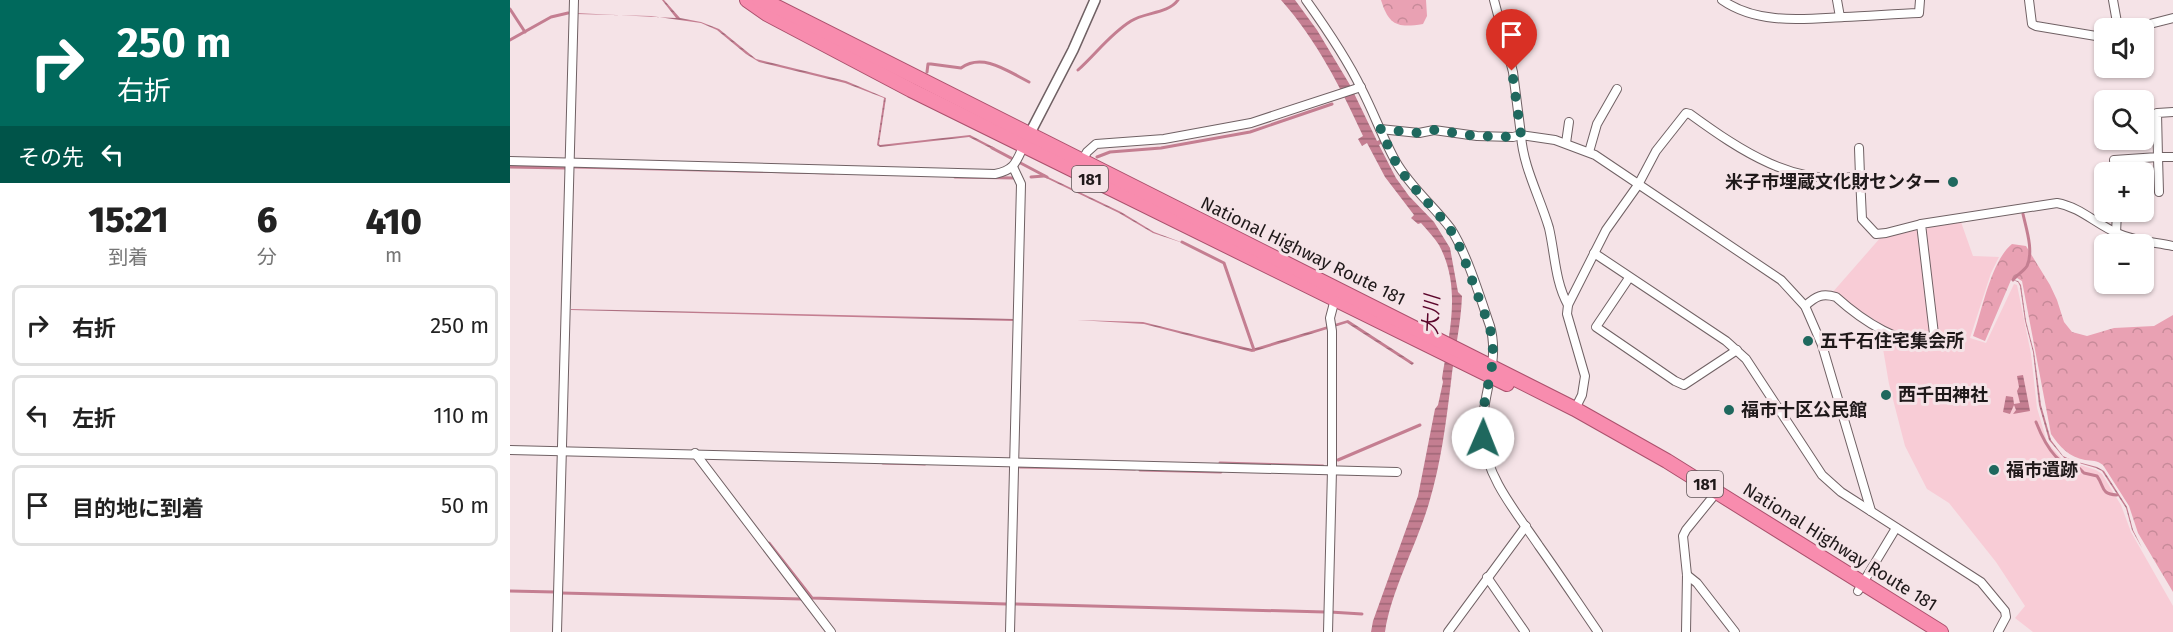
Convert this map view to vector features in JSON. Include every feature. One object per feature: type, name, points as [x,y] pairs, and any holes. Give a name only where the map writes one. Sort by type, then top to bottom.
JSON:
[{"type":"highway","name":"National Highway Route 181","points":[[747,0],[767,14],[911,90],[1082,162],[1574,411],[1667,461],[1861,587],[1923,632]]},
{"type":"highway","name":"National Highway Route 181","points":[[759,0],[777,6],[1027,140],[1335,299],[1438,344]]},
{"type":"highway","name":"National Highway Route 181","points":[[1574,411],[1712,498],[1941,632]]},
{"type":"street","points":[[557,632],[574,0]]},
{"type":"street","points":[[510,161],[995,174],[1008,171],[1013,167],[1073,50],[1095,0]]},
{"type":"street","points":[[1306,0],[1326,28],[1396,163],[1409,182],[1446,223],[1457,240],[1490,328],[1493,345],[1482,422],[1485,449],[1500,489],[1598,632]]},
{"type":"street","points":[[1494,0],[1513,72],[1526,161],[1548,227],[1562,294],[1568,305]]},
{"type":"street","points":[[1722,0],[1749,13],[1779,19],[1919,13],[1920,0]]},
{"type":"street","points":[[1838,0],[1839,17]]},
{"type":"street","points":[[2029,0],[2032,24],[2094,36]]},
{"type":"street","points":[[2113,0],[2116,18]]},
{"type":"street","points":[[2154,23],[2173,18]]},
{"type":"street","points":[[1082,162],[1087,152],[1096,144],[1164,139],[1251,123],[1357,88]]},
{"type":"street","points":[[1589,152],[1597,124],[1617,89]]},
{"type":"street","points":[[2159,192],[2157,113],[2173,112]]},
{"type":"street","points":[[1574,411],[1582,395],[1585,376],[1568,314],[1568,305],[1605,230],[1638,185],[1656,151],[1684,116],[1688,113],[1736,145],[1799,175],[1831,179],[1860,176]]},
{"type":"street","points":[[1566,143],[1569,122]]},
{"type":"street","points":[[1380,129],[1419,133],[1434,130],[1487,137],[1521,135],[1566,143],[1589,152],[1780,280],[1804,306],[1822,345],[1871,511]]},
{"type":"street","points":[[1859,148],[1862,219],[1876,234],[1921,224],[2057,203],[2068,205],[2116,233],[2173,246]]},
{"type":"street","points":[[2114,162],[2114,160],[2173,157]]},
{"type":"street","points":[[1010,632],[1021,184],[1013,167]]},
{"type":"street","points":[[2116,233],[2117,222]]},
{"type":"street","points":[[1804,306],[1815,296],[1826,294],[1836,297],[1898,339],[1911,342],[1928,340],[1934,334],[1921,224]]},
{"type":"street","points":[[1594,253],[1737,350],[1746,359],[1822,475],[1841,492],[1982,582],[2005,611],[2006,617],[1998,632]]},
{"type":"street","points":[[1629,278],[1596,327],[1675,381],[1684,385],[1737,350]]},
{"type":"street","points":[[1328,632],[1332,470],[1330,318],[1335,299]]},
{"type":"street","points":[[510,450],[1397,472]]},
{"type":"street","points":[[695,453],[831,632]]},
{"type":"street","points":[[1686,632],[1687,575],[1683,536],[1712,498]]},
{"type":"street","points":[[1448,632],[1456,628],[1487,577],[1526,526]]},
{"type":"street","points":[[1861,587],[1896,528]]},
{"type":"street","points":[[1687,575],[1697,583],[1735,632]]},
{"type":"street","points":[[1487,577],[1525,632]]},
{"type":"green space","points":[[1381,0],[1426,0],[1427,16],[1423,24],[1401,25],[1387,15]]},
{"type":"green space","points":[[2012,244],[2026,246],[2050,285],[2064,322],[2072,332],[2087,336],[2114,328],[2154,326],[2173,315],[2173,592],[2138,533],[2129,506],[2103,465],[2097,461],[2079,459],[2070,454],[2051,434],[2022,281],[2017,278],[2011,280],[1985,341],[1973,336],[1998,262]]},
{"type":"shaded area","points":[[662,0],[664,0],[680,18],[701,22],[719,29],[756,59],[846,81],[886,98],[880,145],[970,135],[995,148],[994,150],[969,137],[880,147],[877,145],[884,98],[845,83],[759,62],[717,30],[701,23],[659,17],[676,18]]},
{"type":"shaded area","points":[[1281,0],[1295,0],[1317,30],[1350,85],[1377,141],[1382,139],[1384,142],[1379,145],[1396,178],[1409,196],[1434,222],[1450,248],[1458,292],[1462,296],[1437,473],[1424,519],[1398,584],[1385,632],[1371,632],[1418,496],[1435,409],[1443,382],[1452,311],[1450,278],[1439,245],[1421,223],[1418,224],[1411,218],[1414,215],[1385,177],[1367,143],[1362,146],[1358,139],[1363,136],[1337,82],[1317,48]]},
{"type":"shaded area","points":[[1044,175],[1121,212],[1154,232],[1186,244],[1153,233]]},
{"type":"shaded area","points":[[1961,222],[1973,256],[1999,257],[1991,273],[1970,338],[1986,343],[2014,284],[2017,285],[2031,354],[2037,408],[2047,442],[2062,459],[2102,474],[2121,505],[2131,532],[2173,606],[2173,632],[2033,632],[2015,618],[2025,606],[1996,562],[1949,503],[1927,489],[1905,446],[1889,384],[1880,331],[1907,345],[1921,346],[1935,339],[1925,231],[1928,227]]},
{"type":"shaded area","points":[[1915,228],[1919,232],[1930,330],[1927,337],[1900,336],[1832,293],[1881,237]]},
{"type":"shaded area","points":[[2013,280],[2018,281],[2021,285],[2026,321],[2034,352],[2041,405],[2051,440],[2063,456],[2104,471],[2127,507],[2133,530],[2142,548],[2132,530],[2126,508],[2102,471],[2065,459],[2049,440],[2039,405],[2033,352],[2025,321],[2020,286]]},
{"type":"shaded area","points":[[571,309],[1014,319],[1013,321]]},
{"type":"shaded area","points":[[1077,320],[1143,322],[1252,349],[1348,320],[1414,363],[1412,365],[1347,323],[1252,352],[1144,324]]},
{"type":"shaded area","points":[[2023,375],[2030,411],[2013,414],[2016,410],[2014,405],[2010,414],[2003,412],[2006,396],[2013,397],[2014,404],[2020,403],[2017,376]]},
{"type":"waterway","points":[[1078,70],[1123,26],[1137,18],[1168,8],[1178,0]]},
{"type":"waterway","points":[[510,9],[525,32]]},
{"type":"waterway","points":[[510,40],[551,17],[568,13]]},
{"type":"waterway","points":[[927,72],[928,64],[961,68],[978,62],[996,65],[1029,82]]},
{"type":"waterway","points":[[1097,157],[1110,152],[1161,148],[1250,132],[1332,104]]},
{"type":"waterway","points":[[992,148],[1047,177]]},
{"type":"waterway","points":[[510,167],[565,168]]},
{"type":"waterway","points":[[575,167],[834,173]]},
{"type":"waterway","points":[[1031,177],[1044,176]]},
{"type":"waterway","points":[[955,177],[1015,178]]},
{"type":"waterway","points":[[2013,280],[2026,268],[2030,254],[2023,214]]},
{"type":"waterway","points":[[1182,242],[1224,263],[1254,350]]},
{"type":"waterway","points":[[2036,422],[2047,444],[2058,458],[2071,467],[2097,476],[2105,491],[2117,495]]},
{"type":"waterway","points":[[1338,460],[1420,425]]},
{"type":"waterway","points":[[883,463],[925,464]]},
{"type":"waterway","points":[[1220,463],[1323,466]]},
{"type":"waterway","points":[[1020,467],[1135,469]]},
{"type":"waterway","points":[[1140,470],[1221,472]]},
{"type":"waterway","points":[[769,543],[812,598],[1006,604]]},
{"type":"waterway","points":[[510,591],[555,592]]},
{"type":"waterway","points":[[561,593],[802,599]]},
{"type":"waterway","points":[[1014,604],[1325,612]]},
{"type":"waterway","points":[[1330,612],[1362,614]]},
{"type":"place","name":"米子市埋蔵文化財センター","points":[[1953,182]]},
{"type":"place","name":"五千石住宅集会所","points":[[1808,341]]},
{"type":"place","name":"西千田神社","points":[[1886,395]]},
{"type":"place","name":"福市十区公民館","points":[[1729,410]]},
{"type":"place","name":"福市遺跡","points":[[1994,470]]},
{"type":"route","points":[[1483,438],[1483,410],[1492,366],[1493,345],[1490,328],[1457,240],[1446,223],[1409,182],[1396,163],[1380,129],[1419,133],[1434,130],[1476,136],[1513,137],[1521,135],[1512,71]]},
{"type":"water label","name":"大川","points":[[1431,315]]}]
